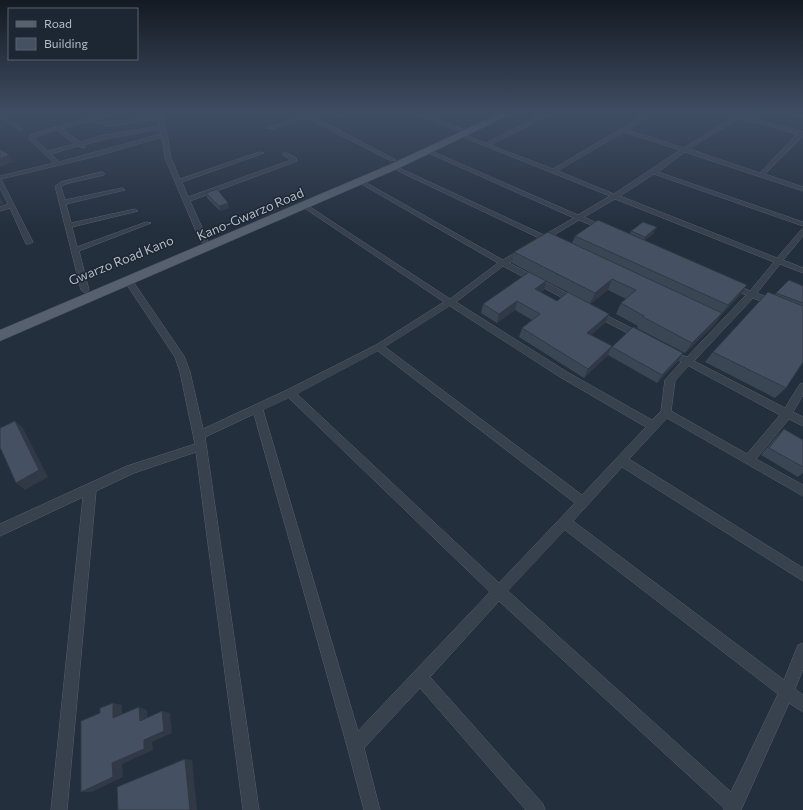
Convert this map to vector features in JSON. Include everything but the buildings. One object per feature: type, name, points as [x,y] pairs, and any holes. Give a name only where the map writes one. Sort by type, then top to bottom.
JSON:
[{"type":"main road","name":"Gwarzo Road Kano","points":[[0,326],[393,164],[421,151]]},
{"type":"main road","name":"Kano-Gwarzo Road","points":[[0,336],[361,182],[393,164],[427,151]]},
{"type":"street","points":[[45,151],[57,164]]},
{"type":"street","points":[[47,153],[55,151]]},
{"type":"street","points":[[89,151],[95,155]]},
{"type":"street","points":[[29,242],[0,179],[109,151]]},
{"type":"street","points":[[167,151],[168,158],[204,241]]},
{"type":"street","points":[[369,151],[393,164],[559,244]]},
{"type":"street","points":[[427,151],[614,234]]},
{"type":"street","points":[[504,151],[803,271]]},
{"type":"street","points":[[554,171],[588,151]]},
{"type":"street","points":[[0,530],[131,469],[200,441],[257,408],[379,347],[451,302],[503,263],[615,196],[683,151]]},
{"type":"street","points":[[686,151],[803,189]]},
{"type":"street","points":[[761,175],[785,151]]},
{"type":"street","points":[[178,181],[261,153]]},
{"type":"street","points":[[186,200],[294,161],[294,159],[285,154]]},
{"type":"street","points":[[653,172],[803,224]]},
{"type":"street","points":[[85,290],[58,186],[60,184],[102,174]]},
{"type":"street","points":[[361,182],[503,263],[644,338]]},
{"type":"street","points":[[62,203],[122,190]]},
{"type":"street","points":[[0,209],[12,205]]},
{"type":"street","points":[[305,206],[601,398],[652,426]]},
{"type":"street","points":[[68,226],[135,210]]},
{"type":"street","points":[[75,250],[148,223]]},
{"type":"street","points":[[356,746],[652,426],[666,413],[670,380],[721,320],[751,294],[779,262],[803,231]]},
{"type":"street","points":[[129,282],[182,363],[200,441],[251,810]]},
{"type":"street","points":[[722,282],[781,306]]},
{"type":"street","points":[[379,347],[583,502]]},
{"type":"street","points":[[673,353],[803,422]]},
{"type":"street","points":[[748,460],[787,414],[803,387]]},
{"type":"street","points":[[290,392],[499,592],[733,808],[787,691],[803,650]]},
{"type":"street","points":[[257,408],[356,746],[372,810]]},
{"type":"street","points":[[666,413],[803,491]]},
{"type":"street","points":[[621,460],[803,575]]},
{"type":"street","points":[[59,810],[90,488]]},
{"type":"street","points":[[564,522],[803,704]]},
{"type":"street","points":[[420,677],[537,810]]}]
